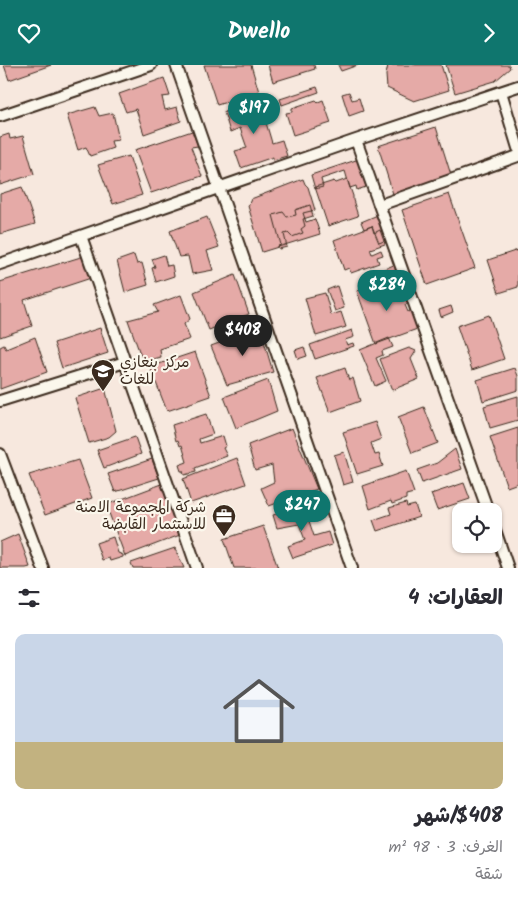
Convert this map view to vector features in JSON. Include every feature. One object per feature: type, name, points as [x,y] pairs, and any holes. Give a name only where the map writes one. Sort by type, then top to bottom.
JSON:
[{"type":"street","points":[[0,116],[151,65]]},
{"type":"street","points":[[176,65],[352,568]]},
{"type":"street","points":[[0,264],[356,139],[518,86]]},
{"type":"street","points":[[501,92],[518,148]]},
{"type":"street","points":[[356,139],[485,503]]},
{"type":"street","points":[[380,205],[518,156]]},
{"type":"street","points":[[81,236],[198,568]]},
{"type":"street","points":[[0,401],[125,362]]},
{"type":"street","points":[[0,453],[42,568]]},
{"type":"street","points":[[502,550],[508,568]]},
{"type":"building","points":[[4,65],[51,65],[9,80]]},
{"type":"building","points":[[204,65],[251,65],[259,92],[217,105]]},
{"type":"building","points":[[268,65],[314,65],[315,69],[273,82]]},
{"type":"building","points":[[338,65],[358,65],[341,71]]},
{"type":"building","points":[[388,65],[441,65],[449,90],[414,101],[387,88],[386,75]]},
{"type":"building","points":[[446,65],[509,65],[510,68],[495,81],[455,93]]},
{"type":"building","points":[[164,78],[170,96],[162,97],[165,110],[177,107],[181,121],[144,134],[136,109],[126,112],[119,94]]},
{"type":"building","points":[[317,87],[319,92],[282,105],[280,99]]},
{"type":"building","points":[[349,92],[352,100],[359,98],[363,111],[349,116],[342,94]]},
{"type":"building","points":[[316,100],[318,102],[323,100],[331,123],[293,135],[286,113],[292,112],[292,108]]},
{"type":"building","points":[[262,101],[266,113],[264,116],[272,143],[282,140],[287,156],[273,160],[273,157],[241,168],[235,151],[247,148],[240,128],[230,132],[224,112]]},
{"type":"building","points":[[95,107],[99,116],[113,113],[119,140],[111,141],[113,148],[90,156],[86,147],[78,150],[67,115]]},
{"type":"building","points":[[436,127],[451,175],[393,194],[378,146]]},
{"type":"building","points":[[192,131],[198,146],[191,147],[202,176],[151,193],[135,150]]},
{"type":"building","points":[[9,134],[10,139],[23,136],[34,174],[0,185],[0,137]]},
{"type":"building","points":[[129,156],[142,195],[113,204],[98,165]]},
{"type":"building","points":[[356,160],[363,162],[372,185],[357,190],[356,186],[350,188],[345,171],[321,179],[323,187],[315,189],[311,175]]},
{"type":"building","points":[[303,179],[308,187],[315,210],[303,213],[306,222],[315,219],[320,234],[262,252],[248,206],[251,199]]},
{"type":"building","points":[[347,179],[358,216],[328,226],[315,187]]},
{"type":"building","points":[[22,187],[35,224],[0,234],[0,194]]},
{"type":"building","points":[[449,194],[475,268],[427,285],[402,210]]},
{"type":"building","points":[[310,205],[313,216],[303,219],[305,226],[301,229],[303,233],[292,237],[288,233],[284,234],[287,247],[279,249],[278,246],[281,245],[273,215],[283,212],[287,217],[296,215],[295,210]]},
{"type":"building","points":[[380,214],[389,239],[379,243],[372,226],[364,229],[361,222]]},
{"type":"building","points":[[207,217],[219,247],[207,251],[213,270],[192,274],[188,256],[179,257],[170,231]]},
{"type":"building","points":[[372,226],[374,233],[380,230],[385,244],[370,249],[372,254],[381,250],[383,255],[377,257],[379,263],[351,273],[349,268],[344,270],[334,240]]},
{"type":"building","points":[[518,250],[518,287],[499,293],[488,260]]},
{"type":"building","points":[[134,255],[137,264],[142,263],[148,285],[125,292],[117,261]]},
{"type":"building","points":[[164,255],[167,266],[172,265],[174,276],[156,282],[152,268],[155,267],[152,259]]},
{"type":"building","points":[[84,256],[91,278],[24,300],[32,326],[0,337],[0,282]]},
{"type":"building","points":[[396,264],[398,270],[379,278],[377,272]]},
{"type":"building","points":[[235,275],[249,314],[209,330],[194,292]]},
{"type":"building","points":[[385,281],[389,282],[392,291],[379,296],[380,300],[407,290],[411,302],[405,305],[408,312],[414,309],[420,328],[376,344],[357,291]]},
{"type":"building","points":[[337,286],[344,308],[335,311],[327,290]]},
{"type":"building","points":[[325,293],[331,315],[341,312],[346,327],[316,336],[305,298]]},
{"type":"building","points":[[181,295],[190,319],[184,324],[190,339],[160,349],[161,357],[143,362],[128,320],[158,312],[154,305]]},
{"type":"building","points":[[451,306],[453,312],[441,317],[439,310]]},
{"type":"building","points":[[489,315],[504,359],[472,370],[457,326]]},
{"type":"building","points":[[100,328],[108,353],[62,368],[54,343]]},
{"type":"building","points":[[260,328],[273,372],[227,385],[211,346]]},
{"type":"building","points":[[352,330],[354,337],[345,340],[347,345],[353,343],[354,346],[315,359],[310,345]]},
{"type":"building","points":[[35,337],[47,372],[0,389],[0,347],[4,345],[6,349]]},
{"type":"building","points":[[389,338],[393,347],[382,351],[383,355],[376,358],[386,381],[375,386],[360,350]]},
{"type":"building","points":[[304,347],[307,356],[298,359],[295,350]]},
{"type":"building","points":[[409,348],[416,351],[411,359],[419,379],[392,390],[380,359]]},
{"type":"building","points":[[195,352],[211,396],[167,411],[150,367]]},
{"type":"building","points":[[345,368],[349,380],[353,378],[360,401],[330,412],[317,378]]},
{"type":"building","points":[[515,368],[518,376],[518,390],[483,401],[477,380]]},
{"type":"building","points":[[268,380],[277,411],[236,428],[224,397]]},
{"type":"building","points":[[105,388],[116,431],[109,437],[89,443],[75,398]]},
{"type":"building","points":[[518,396],[518,420],[490,428],[484,406]]},
{"type":"building","points":[[424,407],[438,443],[412,453],[398,417]]},
{"type":"building","points":[[206,414],[213,434],[199,439],[200,443],[223,436],[226,446],[223,448],[227,456],[195,468],[196,472],[184,475],[179,465],[187,462],[182,445],[180,446],[178,440],[176,441],[172,425]]},
{"type":"building","points":[[375,422],[381,439],[371,443],[375,455],[379,454],[383,466],[357,474],[343,432]]},
{"type":"building","points":[[292,428],[317,489],[269,506],[261,488],[274,482],[272,465],[255,470],[248,445]]},
{"type":"building","points":[[518,428],[518,483],[507,487],[490,437]]},
{"type":"building","points":[[135,437],[141,454],[104,468],[97,450]]},
{"type":"building","points":[[455,449],[462,469],[422,483],[417,470],[437,463]]},
{"type":"building","points":[[344,452],[353,482],[343,485],[334,455]]},
{"type":"building","points":[[237,458],[246,484],[191,503],[183,479]]},
{"type":"building","points":[[152,459],[159,478],[115,492],[108,474]]},
{"type":"building","points":[[78,460],[92,498],[45,515],[29,475]]},
{"type":"building","points":[[406,471],[414,493],[406,495],[406,499],[392,504],[391,501],[370,509],[363,486]]},
{"type":"building","points":[[464,483],[470,499],[452,503],[452,505],[437,510],[431,494]]},
{"type":"building","points":[[162,484],[180,535],[125,556],[106,505]]},
{"type":"building","points":[[406,503],[407,507],[415,505],[419,517],[377,531],[373,520],[391,514],[389,508]]},
{"type":"building","points":[[304,506],[314,536],[328,532],[332,545],[293,558],[288,546],[305,540],[299,524],[277,528],[273,515]]},
{"type":"building","points":[[263,526],[278,568],[234,568],[224,539]]},
{"type":"building","points":[[18,534],[30,567],[0,568],[0,542]]},
{"type":"building","points":[[113,537],[118,553],[123,555],[123,557],[110,561],[109,558],[102,560],[96,543]]},
{"type":"building","points":[[175,548],[184,568],[133,568],[131,563]]},
{"type":"place","name":"مركز بنغازي للغات","points":[[103,392]]},
{"type":"place","name":"شركة المجموعة الامنة للاستثمار القابضة","points":[[224,537]]}]
